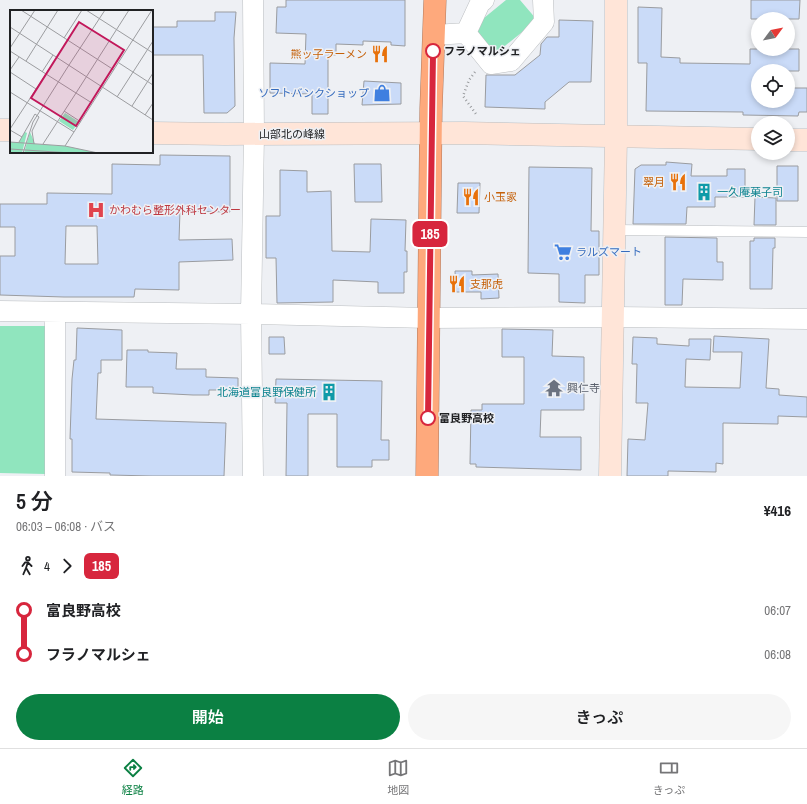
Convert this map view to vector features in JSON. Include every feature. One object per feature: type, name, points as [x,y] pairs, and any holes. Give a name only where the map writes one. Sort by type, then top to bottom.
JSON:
[{"type":"highway","points":[[427,476],[435,0]]},
{"type":"street","points":[[253,0],[254,134],[251,314],[253,476]]},
{"type":"street","points":[[466,33],[480,3],[484,0]]},
{"type":"street","points":[[466,33],[491,64],[511,61],[544,22],[543,0]]},
{"type":"street","points":[[610,476],[616,137],[616,0]]},
{"type":"street","points":[[434,34],[466,33]]},
{"type":"street","name":"山部北の峰線","points":[[153,133],[432,133],[751,139]]},
{"type":"street","points":[[795,140],[807,140]]},
{"type":"street","points":[[0,311],[429,318],[613,317],[807,319]]},
{"type":"street","points":[[55,312],[55,476]]},
{"type":"lane","points":[[614,230],[807,232]]},
{"type":"path","points":[[477,134],[476,114],[463,96],[469,80],[478,67],[491,64]]},
{"type":"green space","points":[[506,0],[520,0],[537,20],[495,54],[473,27]]},
{"type":"green space","points":[[0,326],[45,326],[45,474],[0,473]]},
{"type":"building","points":[[286,0],[405,0],[405,46],[391,45],[391,42],[363,41],[363,45],[336,44],[336,55],[328,55],[328,114],[312,114],[312,94],[270,93],[270,63],[305,64],[306,34],[276,33],[277,7],[286,7]]},
{"type":"building","points":[[751,0],[800,0],[799,19],[795,19],[795,12],[751,12]]},
{"type":"building","points":[[638,7],[662,8],[661,57],[680,58],[680,63],[750,64],[750,49],[751,56],[795,56],[795,49],[799,49],[799,71],[795,71],[795,64],[751,64],[751,108],[795,108],[795,88],[807,88],[807,112],[799,112],[798,116],[743,115],[743,112],[646,111],[647,63],[638,63]]},
{"type":"building","points":[[215,12],[236,12],[234,38],[235,106],[227,113],[204,113],[203,55],[153,55],[153,27],[177,27],[177,21],[215,21]]},
{"type":"building","points":[[559,20],[593,21],[591,82],[569,82],[545,102],[545,109],[485,107],[486,75],[515,75],[540,55],[541,44],[547,37],[559,37]]},
{"type":"building","name":"ソフトバンクショップ","points":[[364,81],[401,83],[401,104],[362,105]]},
{"type":"building","points":[[160,155],[230,156],[230,212],[180,211],[179,240],[232,239],[233,260],[179,262],[179,290],[135,289],[134,297],[0,295],[0,256],[15,256],[15,227],[0,227],[0,204],[47,204],[47,193],[112,194],[112,164],[160,165]],"holes":[[[66,226],[97,226],[98,264],[65,264]]]},
{"type":"building","points":[[666,162],[692,164],[691,176],[727,176],[727,169],[745,169],[745,197],[715,197],[715,207],[687,207],[686,224],[633,224],[635,169],[641,165],[666,165]]},
{"type":"building","points":[[354,164],[381,164],[382,202],[355,202]]},
{"type":"building","points":[[777,166],[798,166],[798,201],[777,201]]},
{"type":"building","name":"ラルズマート","points":[[529,167],[592,168],[591,231],[599,231],[599,275],[585,275],[585,303],[559,302],[559,274],[528,273]]},
{"type":"building","points":[[280,170],[307,171],[307,192],[331,191],[332,251],[370,252],[371,219],[406,220],[405,251],[407,251],[407,272],[404,272],[404,293],[378,293],[378,282],[333,280],[333,302],[277,303],[276,258],[266,258],[266,216],[280,216]]},
{"type":"building","points":[[458,183],[480,183],[479,213],[457,213]]},
{"type":"building","points":[[755,197],[776,198],[776,225],[754,225]]},
{"type":"building","points":[[665,237],[717,238],[717,262],[723,262],[723,280],[683,279],[682,305],[665,305]]},
{"type":"building","points":[[754,238],[775,238],[775,248],[773,248],[772,289],[750,289],[750,241],[754,241]]},
{"type":"building","points":[[455,271],[472,271],[472,275],[498,274],[499,298],[481,299],[481,292],[456,292]]},
{"type":"building","points":[[77,328],[122,330],[122,360],[101,360],[101,373],[98,373],[96,419],[226,423],[224,476],[110,475],[110,473],[72,472],[72,439],[70,439],[72,379],[74,360],[76,360]]},
{"type":"building","name":"興仁寺","points":[[502,329],[553,330],[552,356],[584,357],[584,410],[541,410],[540,437],[581,437],[581,470],[476,467],[476,464],[470,464],[471,410],[482,410],[482,404],[524,404],[524,357],[502,357]]},
{"type":"building","points":[[714,336],[769,339],[766,388],[779,389],[779,395],[807,397],[807,417],[778,416],[778,424],[723,423],[723,464],[716,463],[716,472],[668,471],[668,476],[627,476],[628,439],[645,440],[648,403],[636,403],[637,364],[632,364],[633,337],[657,338],[657,344],[689,346],[689,339],[711,339],[710,360],[686,359],[685,387],[740,388],[742,352],[713,352]]},
{"type":"building","points":[[269,337],[284,337],[285,354],[269,354]]},
{"type":"building","points":[[127,350],[148,350],[148,352],[177,353],[176,369],[206,369],[206,377],[238,378],[238,390],[209,390],[209,395],[193,395],[153,393],[153,387],[126,387]]},
{"type":"building","points":[[276,379],[382,381],[381,440],[389,440],[389,460],[372,460],[372,467],[337,467],[337,414],[308,414],[308,476],[286,476],[287,403],[275,403]]},
{"type":"bus line","name":"185","points":[[428,418],[433,51]]},
{"type":"place","name":"フラノマルシェ","points":[[433,51]]},
{"type":"place","name":"熊ッ子ラーメン","points":[[380,54]]},
{"type":"place","name":"ソフトバンクショップ","points":[[382,93]]},
{"type":"place","name":"翠月","points":[[678,182]]},
{"type":"place","name":"一久庵菓子司","points":[[704,192]]},
{"type":"place","name":"小玉家","points":[[471,197]]},
{"type":"place","name":"かわむら整形外科センター","points":[[96,210]]},
{"type":"place","name":"ラルズマート","points":[[563,252]]},
{"type":"place","name":"支那虎","points":[[457,284]]},
{"type":"place","name":"興仁寺","points":[[554,388]]},
{"type":"place","name":"北海道富良野保健所","points":[[329,392]]},
{"type":"place","name":"富良野高校","points":[[428,418]]}]
